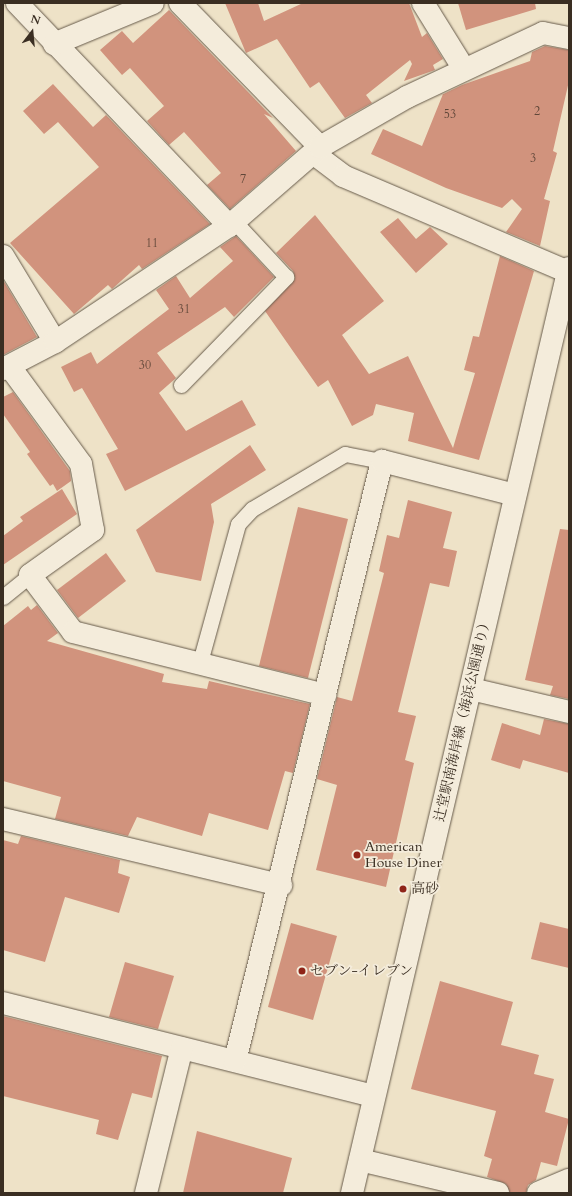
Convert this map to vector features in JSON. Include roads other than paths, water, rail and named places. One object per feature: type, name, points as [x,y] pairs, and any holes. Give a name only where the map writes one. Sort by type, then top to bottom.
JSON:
[{"type":"street","points":[[17,3],[54,44],[232,223]]},
{"type":"street","points":[[54,44],[153,3]]},
{"type":"street","points":[[180,3],[316,150],[343,176],[568,270]]},
{"type":"street","points":[[423,3],[464,69]]},
{"type":"street","points":[[325,695],[200,662],[73,632],[30,575],[94,530],[82,464],[6,368],[55,342],[232,223],[316,150],[464,69],[543,33],[569,38]]},
{"type":"street","points":[[3,256],[55,342]]},
{"type":"street","name":"辻堂駅南海岸線（海浜公園通り）","points":[[352,1193],[568,270]]},
{"type":"street","points":[[236,1062],[281,885],[325,695],[382,461],[515,495]]},
{"type":"street","points":[[471,689],[569,712]]},
{"type":"street","points":[[3,819],[281,885]]},
{"type":"street","points":[[3,1003],[374,1096]]},
{"type":"street","points":[[146,1193],[182,1048]]},
{"type":"street","points":[[360,1160],[498,1193]]},
{"type":"street","points":[[538,1193],[569,1180]]},
{"type":"lane","points":[[181,385],[286,277],[232,223]]},
{"type":"lane","points":[[200,662],[238,524],[252,509],[345,454],[382,461]]},
{"type":"lane","points":[[3,597],[30,575]]},
{"type":"place","name":"American House Diner","points":[[357,855]]},
{"type":"place","name":"高砂","points":[[403,889]]},
{"type":"place","name":"セブン-イレブン","points":[[302,971]]}]
